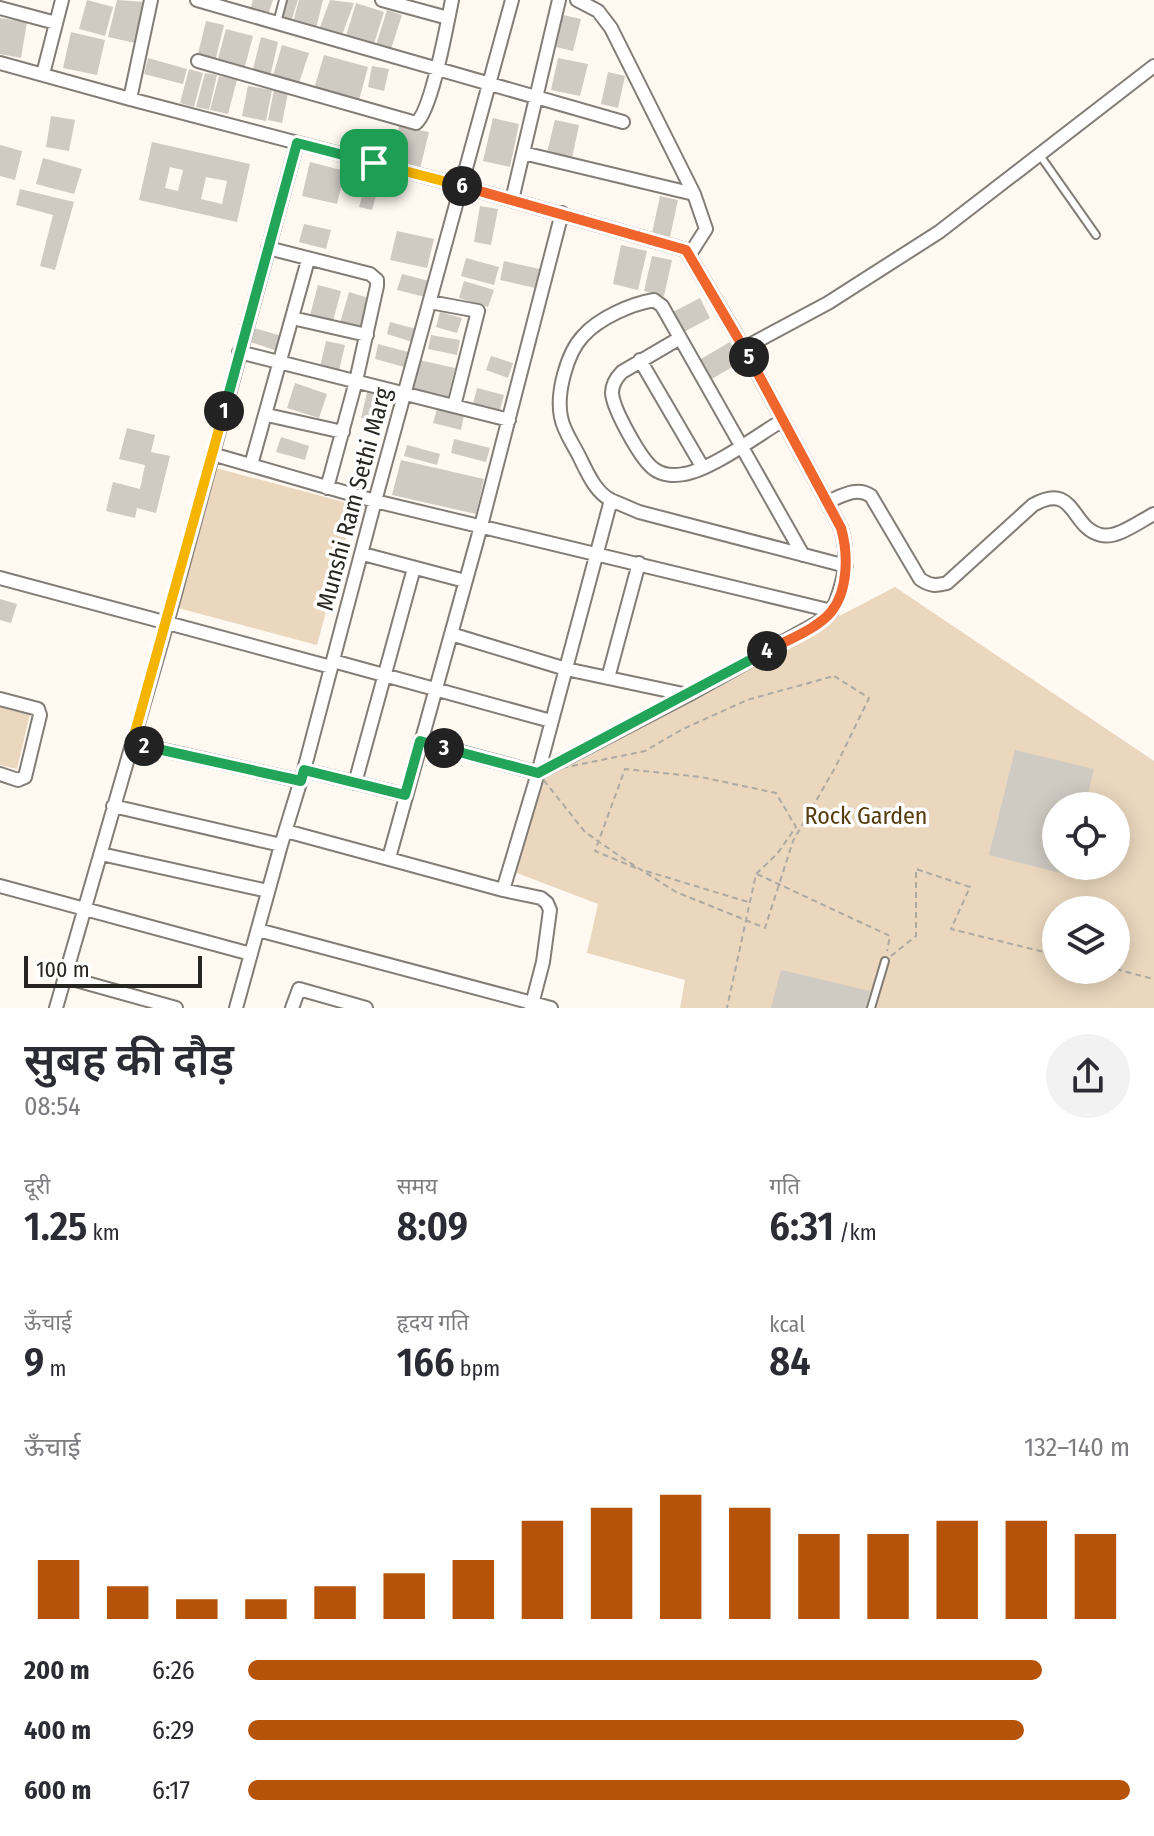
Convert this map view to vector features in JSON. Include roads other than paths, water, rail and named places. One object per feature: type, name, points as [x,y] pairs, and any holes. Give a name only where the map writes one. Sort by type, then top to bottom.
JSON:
[{"type":"street","points":[[43,74],[62,0]]},
{"type":"street","points":[[130,99],[151,0]]},
{"type":"street","points":[[197,0],[623,122]]},
{"type":"street","points":[[382,0],[448,18]]},
{"type":"street","points":[[198,61],[416,123],[422,116],[437,69],[452,0]]},
{"type":"street","name":"Munshi Ram Sethi Marg","points":[[236,1008],[303,775],[512,0]]},
{"type":"street","points":[[512,200],[559,0]]},
{"type":"street","points":[[577,0],[598,11],[611,28],[694,194],[706,229],[690,254]]},
{"type":"street","points":[[0,8],[56,23]]},
{"type":"street","points":[[0,63],[562,213],[678,247],[690,254],[841,528],[847,554],[846,566],[832,611],[817,623],[688,695],[538,773],[420,741]]},
{"type":"street","points":[[744,348],[828,303],[939,232],[1154,66]]},
{"type":"street","points":[[56,1008],[167,623],[297,143]]},
{"type":"street","points":[[523,153],[694,194]]},
{"type":"street","points":[[389,858],[481,526],[562,213]]},
{"type":"street","points":[[268,248],[370,274],[377,280],[356,381],[327,488]]},
{"type":"street","points":[[251,465],[308,260]]},
{"type":"street","points":[[803,555],[658,301],[650,300],[609,317],[583,336],[564,373],[560,390],[561,420],[588,474],[603,496],[639,512],[803,555],[846,566]]},
{"type":"street","points":[[430,302],[478,311],[454,406]]},
{"type":"street","points":[[292,318],[367,335]]},
{"type":"street","points":[[680,338],[622,372],[615,379],[612,390],[613,402],[644,460],[655,470],[668,475],[703,468],[783,420]]},
{"type":"street","points":[[239,352],[509,420]]},
{"type":"street","points":[[640,360],[703,468]]},
{"type":"street","points":[[267,415],[343,432]]},
{"type":"street","points":[[212,454],[375,501],[832,611]]},
{"type":"street","points":[[827,502],[855,491],[864,491],[871,496],[920,579],[928,585],[937,586],[947,583],[1033,505],[1045,499],[1057,498],[1068,503],[1102,536],[1113,534],[1154,514]]},
{"type":"street","points":[[503,890],[538,773],[611,500]]},
{"type":"street","points":[[363,554],[465,581]]},
{"type":"street","points":[[608,678],[639,563]]},
{"type":"street","points":[[355,783],[414,568]]},
{"type":"street","points":[[0,578],[167,623],[435,687],[551,721]]},
{"type":"street","points":[[451,634],[566,669],[688,695]]},
{"type":"street","points":[[0,699],[40,712],[25,777],[18,780],[0,774]]},
{"type":"street","points":[[132,743],[355,783],[405,795]]},
{"type":"street","points":[[113,806],[281,845]]},
{"type":"street","points":[[286,831],[541,898],[550,910],[543,962],[532,1005]]},
{"type":"street","points":[[101,854],[268,891]]},
{"type":"street","points":[[0,886],[251,954]]},
{"type":"street","points":[[258,930],[551,1008]]},
{"type":"street","points":[[65,977],[176,1008]]},
{"type":"street","points":[[292,1008],[299,989],[366,1008]]},
{"type":"lane","points":[[277,23],[283,0]]},
{"type":"lane","points":[[1039,154],[1096,235]]},
{"type":"lane","points":[[871,1008],[885,961]]},
{"type":"park label","name":"Rock Garden","points":[[866,816]]}]
